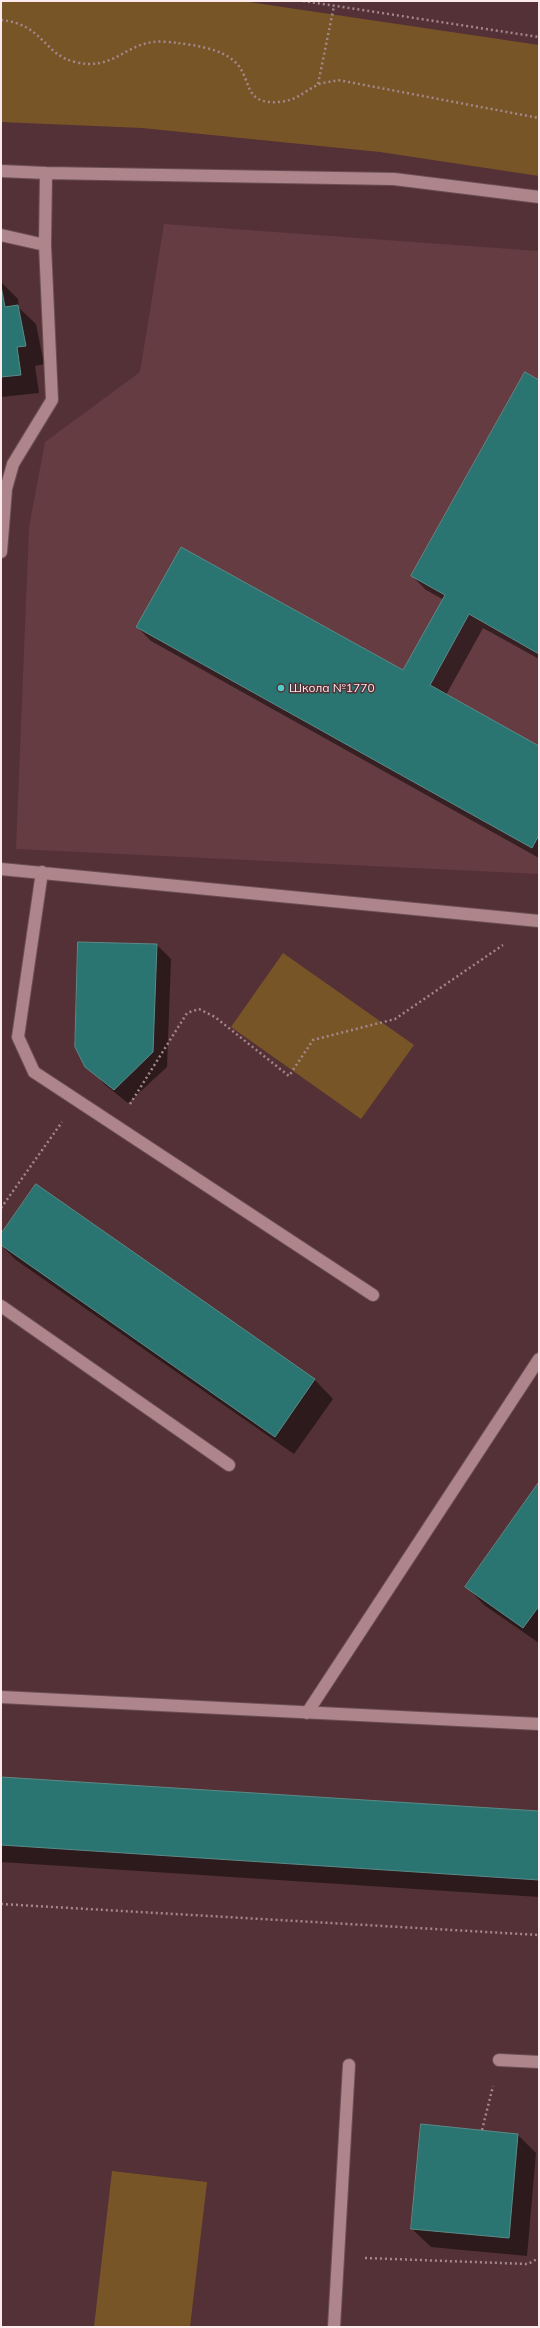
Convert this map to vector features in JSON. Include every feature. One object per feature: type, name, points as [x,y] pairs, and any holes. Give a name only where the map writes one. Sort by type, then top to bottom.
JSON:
[{"type":"lane","points":[[1,171],[394,179],[539,197]]},
{"type":"lane","points":[[1,552],[6,489],[13,464],[52,400],[45,245],[46,173]]},
{"type":"lane","points":[[1,234],[45,245]]},
{"type":"lane","points":[[1,462],[13,464]]},
{"type":"lane","points":[[1,869],[539,921]]},
{"type":"lane","points":[[42,872],[18,1037],[34,1072],[373,1295]]},
{"type":"lane","points":[[1,1306],[229,1464]]},
{"type":"lane","points":[[306,1713],[539,1359]]},
{"type":"lane","points":[[1,1697],[539,1724]]},
{"type":"lane","points":[[499,2060],[539,2062]]},
{"type":"lane","points":[[334,2327],[349,2065]]},
{"type":"path","points":[[303,1],[539,37]]},
{"type":"path","points":[[318,84],[334,6]]},
{"type":"path","points":[[1,20],[17,22],[36,32],[61,57],[90,65],[122,56],[152,42],[177,43],[217,51],[235,61],[244,76],[249,91],[260,99],[277,102],[296,99],[318,84],[338,80],[539,118]]},
{"type":"path","points":[[116,1126],[187,1013],[199,1009],[215,1017],[289,1076],[313,1040],[395,1019],[506,943]]},
{"type":"path","points":[[1,1208],[77,1101]]},
{"type":"path","points":[[1,1904],[539,1934]]},
{"type":"path","points":[[482,2130],[499,2060]]},
{"type":"path","points":[[338,2257],[528,2264],[539,2258]]},
{"type":"shaded area","points":[[1,1],[242,1],[539,45],[539,176],[380,152],[142,128],[1,122]]},
{"type":"shaded area","name":"Школа №1770","points":[[164,224],[539,251],[539,874],[16,849],[29,527],[45,442],[140,372]]},
{"type":"shaded area","points":[[283,953],[414,1045],[361,1119],[231,1027]]},
{"type":"shaded area","points":[[112,2171],[207,2182],[190,2327],[94,2327]]},
{"type":"building","points":[[1,286],[5,307],[18,305],[26,346],[17,347],[21,375],[1,377]]},
{"type":"building","points":[[525,372],[539,380],[539,654],[469,614],[430,685],[539,746],[539,835],[532,848],[136,627],[181,547],[403,670],[445,595],[411,576]]},
{"type":"building","points":[[78,942],[157,944],[153,1052],[114,1090],[85,1067],[75,1047]]},
{"type":"building","points":[[36,1184],[315,1379],[275,1437],[1,1245],[1,1234]]},
{"type":"building","points":[[539,1482],[539,1606],[523,1628],[465,1587]]},
{"type":"building","points":[[1,1777],[539,1811],[539,1880],[1,1845]]},
{"type":"building","points":[[421,2124],[518,2134],[509,2238],[411,2229]]},
{"type":"place","name":"Школа №1770","points":[[281,688]]}]
